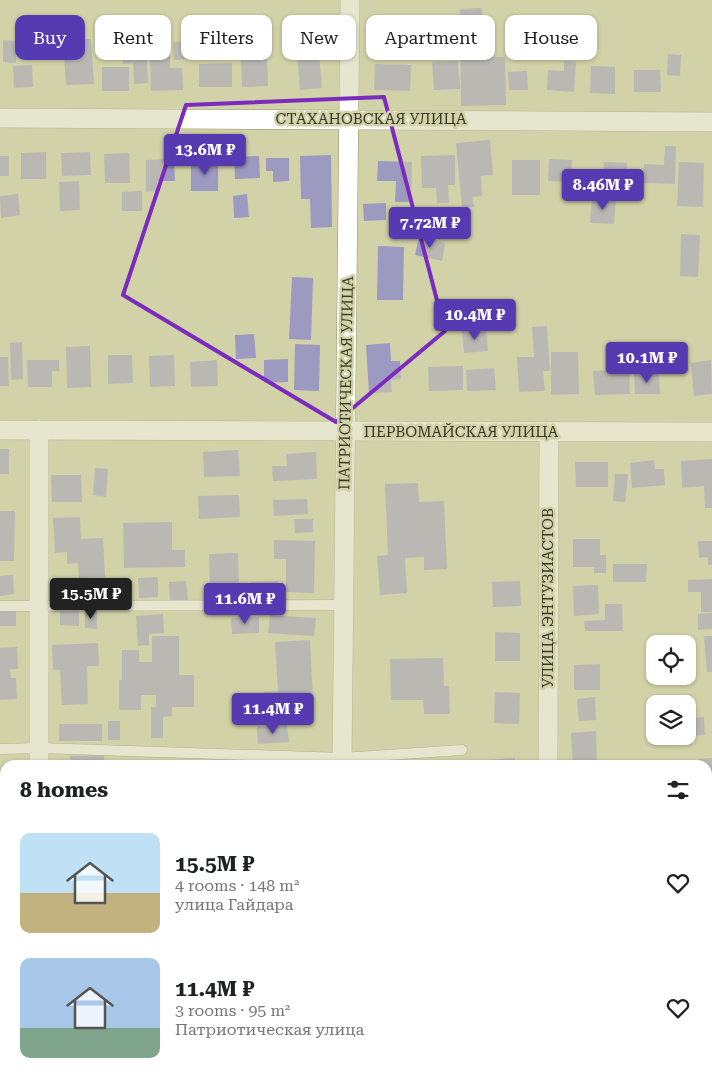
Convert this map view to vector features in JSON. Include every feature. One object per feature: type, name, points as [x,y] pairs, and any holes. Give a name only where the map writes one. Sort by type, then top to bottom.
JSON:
[{"type":"street","name":"ПАТРИОТИЧЕСКАЯ УЛИЦА","points":[[342,760],[350,0]]},
{"type":"street","name":"СТАХАНОВСКАЯ УЛИЦА","points":[[0,118],[712,122]]},
{"type":"street","name":"ПЕРВОМАЙСКАЯ УЛИЦА","points":[[0,430],[712,432]]},
{"type":"street","points":[[39,430],[39,756]]},
{"type":"street","name":"УЛИЦА ЭНТУЗИАСТОВ","points":[[548,760],[549,432]]},
{"type":"lane","points":[[0,606],[343,605]]},
{"type":"lane","points":[[0,749],[39,756],[281,760]]},
{"type":"lane","points":[[353,760],[462,750]]},
{"type":"highlighted area","points":[[384,97],[445,331],[336,422],[123,295],[186,105]]},
{"type":"building","points":[[482,8],[482,15],[460,15],[460,9]]},
{"type":"building","points":[[85,39],[91,39],[94,84],[66,85],[64,60],[85,60]]},
{"type":"building","points":[[3,40],[15,41],[16,63],[3,62]]},
{"type":"building","points":[[173,42],[181,42],[181,60],[174,60]]},
{"type":"building","points":[[668,54],[681,55],[680,76],[667,75]]},
{"type":"building","points":[[495,57],[505,57],[506,105],[461,106],[461,60],[495,60]]},
{"type":"building","points":[[123,60],[147,60],[148,83],[134,84],[133,63],[123,64]]},
{"type":"building","points":[[150,60],[170,60],[170,68],[182,68],[183,90],[151,91]]},
{"type":"building","points":[[241,60],[267,60],[268,86],[242,87]]},
{"type":"building","points":[[298,60],[320,60],[322,88],[300,90]]},
{"type":"building","points":[[458,61],[460,89],[434,90],[432,62]]},
{"type":"building","points":[[564,61],[576,62],[574,92],[547,90],[548,70],[564,71]]},
{"type":"building","points":[[232,63],[232,87],[199,87],[199,64]]},
{"type":"building","points":[[375,64],[411,65],[410,91],[374,90]]},
{"type":"building","points":[[32,65],[33,87],[14,88],[13,66]]},
{"type":"building","points":[[591,66],[615,67],[615,94],[590,93]]},
{"type":"building","points":[[102,67],[129,67],[129,91],[102,91]]},
{"type":"building","points":[[634,70],[660,70],[661,92],[634,92]]},
{"type":"building","points":[[527,71],[528,90],[509,90],[508,72]]},
{"type":"building","points":[[490,140],[493,175],[481,176],[482,196],[472,197],[474,207],[462,208],[456,143]]},
{"type":"building","points":[[665,146],[676,146],[675,184],[643,183],[644,164],[664,165]]},
{"type":"building","points":[[46,152],[46,179],[21,179],[21,153]]},
{"type":"building","points":[[90,152],[91,175],[62,176],[61,153]]},
{"type":"building","points":[[129,153],[130,183],[105,183],[104,154]]},
{"type":"building","points":[[331,155],[332,227],[311,228],[310,199],[301,199],[300,156]]},
{"type":"building","points":[[455,155],[455,185],[448,185],[449,203],[437,203],[436,188],[422,188],[421,156]]},
{"type":"building","points":[[0,156],[9,156],[9,176],[0,176]]},
{"type":"building","points":[[259,156],[260,178],[235,179],[234,157]]},
{"type":"building","points":[[266,158],[289,158],[289,181],[273,182],[273,171],[266,171]]},
{"type":"building","points":[[174,159],[175,181],[157,181],[157,191],[146,192],[146,160]]},
{"type":"building","points":[[549,159],[572,160],[571,182],[548,181]]},
{"type":"building","points":[[218,160],[218,191],[191,191],[191,161]]},
{"type":"building","points":[[512,160],[540,160],[540,195],[512,195]]},
{"type":"building","points":[[378,161],[412,162],[411,202],[395,202],[396,181],[377,181]]},
{"type":"building","points":[[604,162],[627,163],[625,187],[603,186]]},
{"type":"building","points":[[679,162],[704,163],[703,207],[677,206]]},
{"type":"building","points":[[79,181],[80,210],[60,211],[59,182]]},
{"type":"building","points":[[142,191],[142,211],[122,211],[122,192]]},
{"type":"building","points":[[18,194],[20,215],[1,218],[0,196]]},
{"type":"building","points":[[247,194],[249,217],[234,218],[233,196]]},
{"type":"building","points":[[592,197],[616,199],[614,224],[590,223]]},
{"type":"building","points":[[386,203],[386,220],[364,221],[363,204]]},
{"type":"building","points":[[681,234],[700,235],[698,277],[680,276]]},
{"type":"building","points":[[419,237],[445,243],[442,261],[415,255]]},
{"type":"building","points":[[378,246],[404,247],[403,300],[377,300]]},
{"type":"building","points":[[292,277],[313,278],[311,340],[289,339]]},
{"type":"building","points":[[547,326],[550,371],[543,371],[545,391],[519,392],[517,357],[534,357],[532,327]]},
{"type":"building","points":[[486,329],[488,351],[464,353],[462,331]]},
{"type":"building","points":[[254,334],[256,358],[236,359],[235,335]]},
{"type":"building","points":[[22,342],[23,379],[11,380],[10,343]]},
{"type":"building","points":[[637,342],[649,342],[650,360],[638,361]]},
{"type":"building","points":[[390,343],[391,361],[400,361],[401,379],[391,380],[392,392],[369,393],[366,345]]},
{"type":"building","points":[[295,344],[320,345],[319,391],[294,390]]},
{"type":"building","points":[[90,346],[91,387],[67,388],[66,347]]},
{"type":"building","points":[[685,347],[687,368],[671,370],[669,349]]},
{"type":"building","points":[[551,352],[578,352],[579,394],[551,395]]},
{"type":"building","points":[[108,355],[132,355],[133,383],[108,384]]},
{"type":"building","points":[[174,355],[175,386],[150,387],[149,356]]},
{"type":"building","points":[[0,357],[8,357],[9,386],[0,386]]},
{"type":"building","points":[[288,359],[288,382],[264,383],[264,360]]},
{"type":"building","points":[[27,360],[59,360],[59,371],[52,371],[52,387],[28,387]]},
{"type":"building","points":[[217,360],[218,386],[191,387],[190,362]]},
{"type":"building","points":[[711,360],[712,394],[694,396],[691,363]]},
{"type":"building","points":[[463,366],[463,390],[429,391],[428,367]]},
{"type":"building","points":[[494,368],[496,390],[467,391],[466,370]]},
{"type":"building","points":[[629,369],[630,394],[595,395],[593,371]]},
{"type":"building","points":[[634,374],[659,374],[660,394],[635,394]]},
{"type":"building","points":[[0,449],[9,449],[9,474],[0,474]]},
{"type":"building","points":[[238,450],[240,476],[204,477],[203,452]]},
{"type":"building","points":[[316,452],[317,479],[273,481],[272,466],[287,466],[286,454]]},
{"type":"building","points":[[712,459],[712,508],[705,508],[704,486],[682,488],[681,461]]},
{"type":"building","points":[[654,460],[655,469],[664,469],[665,485],[632,488],[630,463]]},
{"type":"building","points":[[575,462],[608,462],[608,487],[576,487]]},
{"type":"building","points":[[95,468],[108,469],[106,497],[93,495]]},
{"type":"building","points":[[615,474],[628,474],[625,502],[613,501]]},
{"type":"building","points":[[51,475],[81,475],[82,502],[52,502]]},
{"type":"building","points":[[418,483],[419,502],[444,501],[447,569],[424,570],[424,557],[405,558],[407,593],[380,595],[377,556],[388,555],[385,484]]},
{"type":"building","points":[[239,495],[240,517],[199,519],[198,496]]},
{"type":"building","points":[[307,499],[308,514],[274,516],[273,500]]},
{"type":"building","points":[[0,511],[15,511],[14,561],[0,561]]},
{"type":"building","points":[[80,517],[81,539],[103,538],[105,577],[79,578],[78,563],[67,564],[67,552],[55,553],[53,518]]},
{"type":"building","points":[[294,519],[313,519],[313,532],[295,533]]},
{"type":"building","points":[[172,522],[172,550],[185,550],[185,567],[124,568],[123,523]]},
{"type":"building","points":[[573,539],[600,539],[600,555],[606,555],[606,573],[594,573],[594,567],[573,567]]},
{"type":"building","points":[[274,540],[315,541],[314,593],[286,592],[286,559],[274,559]]},
{"type":"building","points":[[698,541],[712,541],[712,565],[708,565],[708,557],[699,558]]},
{"type":"building","points":[[238,553],[239,589],[210,590],[209,554]]},
{"type":"building","points":[[613,564],[647,564],[646,582],[613,582]]},
{"type":"building","points":[[13,575],[14,594],[0,596],[0,576]]},
{"type":"building","points":[[158,577],[158,597],[139,598],[138,578]]},
{"type":"building","points":[[712,579],[712,612],[701,612],[701,592],[688,592],[688,580]]},
{"type":"building","points":[[186,581],[188,601],[170,602],[169,582]]},
{"type":"building","points":[[278,581],[279,602],[252,603],[251,582]]},
{"type":"building","points":[[520,581],[521,606],[493,607],[492,582]]},
{"type":"building","points":[[598,585],[599,614],[574,616],[573,586]]},
{"type":"building","points":[[605,604],[622,604],[623,631],[585,631],[584,621],[605,620]]},
{"type":"building","points":[[0,609],[16,609],[16,626],[0,626]]},
{"type":"building","points":[[60,611],[79,611],[79,626],[60,625]]},
{"type":"building","points":[[85,612],[97,612],[97,629],[85,628]]},
{"type":"building","points":[[712,613],[712,629],[698,630],[698,614]]},
{"type":"building","points":[[163,614],[164,633],[149,634],[149,645],[138,646],[136,616]]},
{"type":"building","points":[[270,615],[316,618],[314,636],[268,633]]},
{"type":"building","points":[[259,617],[259,633],[232,634],[231,618]]},
{"type":"building","points":[[495,632],[520,633],[520,661],[495,661]]},
{"type":"building","points":[[152,636],[179,636],[179,675],[194,675],[194,707],[172,707],[172,716],[163,717],[163,738],[151,738],[151,707],[156,707],[156,695],[141,695],[141,710],[119,710],[122,650],[139,650],[139,662],[152,662]]},
{"type":"building","points":[[704,636],[712,636],[712,672],[707,672]]},
{"type":"building","points":[[310,640],[313,700],[291,701],[292,715],[265,716],[264,692],[278,692],[275,642]]},
{"type":"building","points":[[98,643],[99,666],[87,666],[88,704],[62,705],[60,670],[53,670],[52,645]]},
{"type":"building","points":[[17,647],[18,669],[10,669],[11,678],[16,678],[17,699],[0,700],[0,648]]},
{"type":"building","points":[[443,658],[444,686],[449,686],[450,714],[424,714],[423,700],[391,700],[390,659]]},
{"type":"building","points":[[600,664],[600,690],[574,690],[574,665]]},
{"type":"building","points":[[495,692],[520,693],[519,724],[494,723]]},
{"type":"building","points":[[595,697],[596,720],[579,721],[577,699]]},
{"type":"building","points":[[704,717],[705,735],[696,736],[696,718]]},
{"type":"building","points":[[108,721],[120,721],[120,740],[108,740]]},
{"type":"building","points":[[59,724],[102,724],[102,741],[59,741]]},
{"type":"building","points":[[287,725],[289,742],[258,744],[257,727]]},
{"type":"building","points":[[596,731],[597,760],[573,760],[571,733]]},
{"type":"building","points":[[104,755],[104,760],[70,760],[70,756]]},
{"type":"building","points":[[515,758],[515,760],[486,760]]},
{"type":"building","points":[[712,758],[712,760],[698,760]]}]
